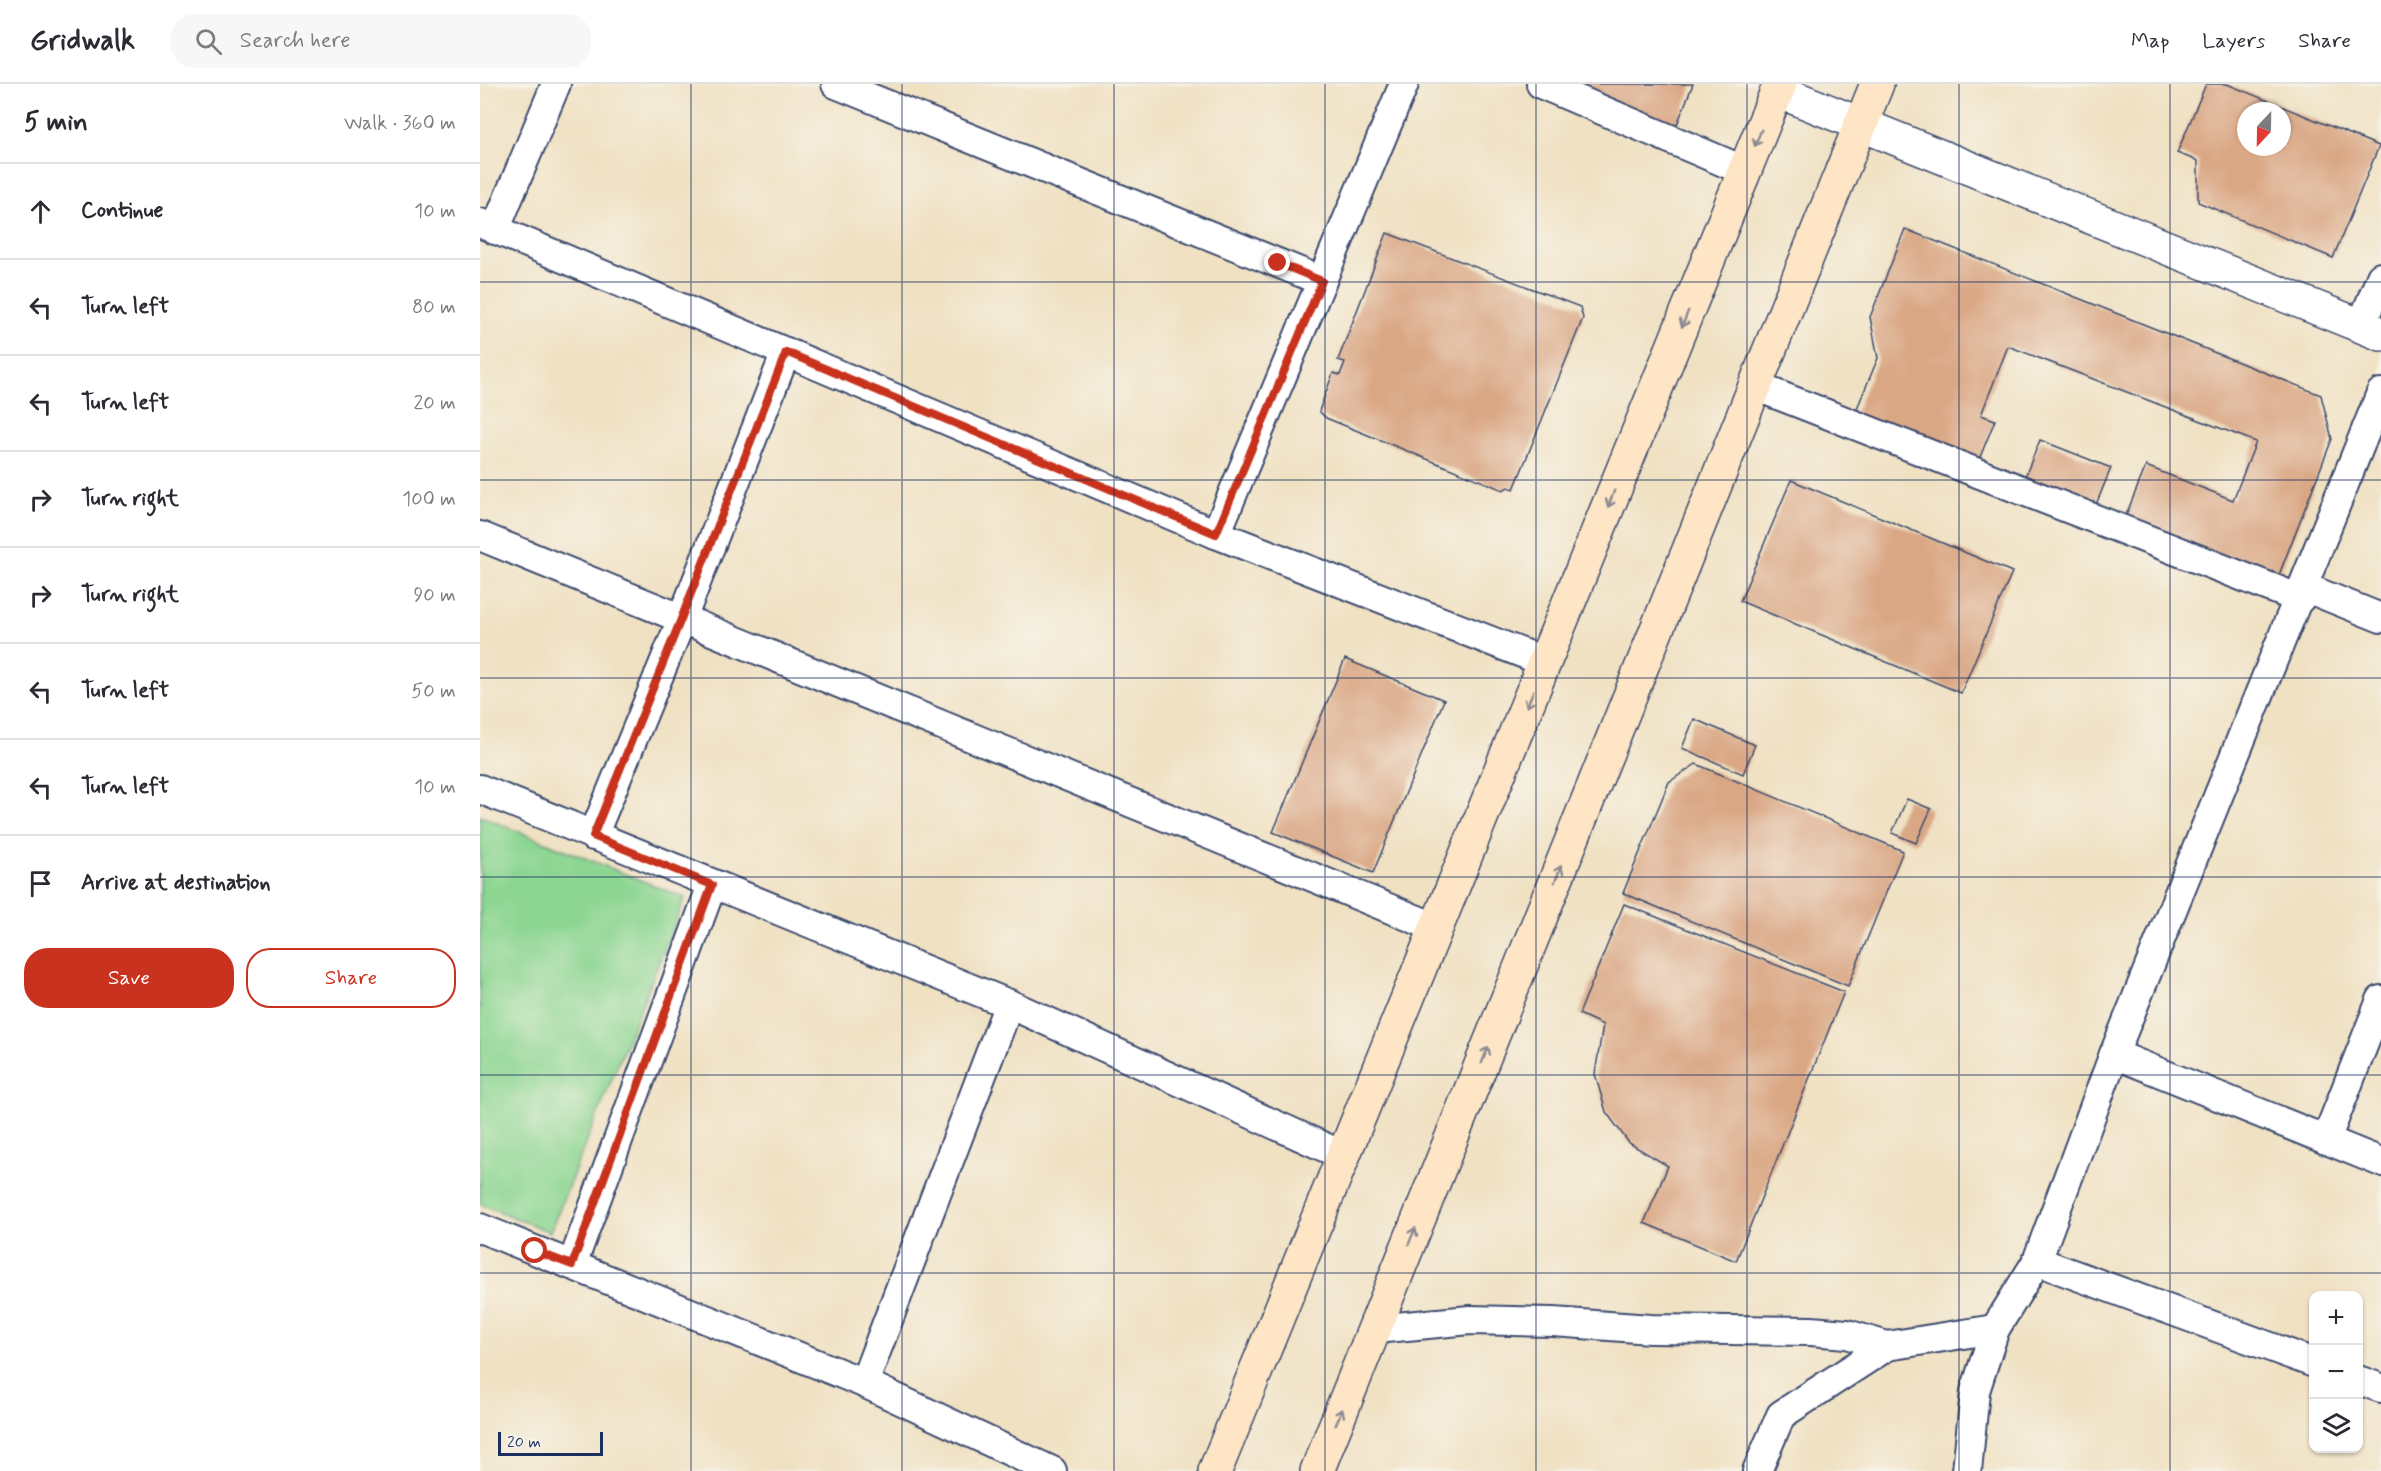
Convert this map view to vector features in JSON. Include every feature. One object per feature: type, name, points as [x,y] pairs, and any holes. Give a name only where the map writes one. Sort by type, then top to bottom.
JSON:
[{"type":"main road","points":[[1317,1471],[1876,84]]},
{"type":"main road","points":[[1215,1471],[1779,87]]},
{"type":"street","points":[[556,84],[488,227],[1216,534],[1545,662]]},
{"type":"street","points":[[836,84],[1322,281]]},
{"type":"street","points":[[1216,534],[1404,84]]},
{"type":"street","points":[[1541,84],[1745,171]]},
{"type":"street","points":[[1779,87],[1860,124],[2371,330],[2381,277]]},
{"type":"street","points":[[593,836],[786,352]]},
{"type":"street","points":[[1755,386],[2302,593],[2381,618]]},
{"type":"street","points":[[1967,1471],[1975,1390],[1995,1329],[2037,1261],[2114,1054],[2381,393]]},
{"type":"street","points":[[480,536],[1437,928]]},
{"type":"street","points":[[480,789],[1009,1004],[1344,1156]]},
{"type":"street","points":[[572,1265],[712,885]]},
{"type":"street","points":[[2326,1140],[2381,1000]]},
{"type":"street","points":[[864,1383],[1009,1004]]},
{"type":"street","points":[[2114,1054],[2381,1162]]},
{"type":"street","points":[[480,1228],[864,1383],[1052,1471]]},
{"type":"street","points":[[2037,1261],[2309,1362]]},
{"type":"street","points":[[1375,1329],[1470,1320],[1553,1322],[1651,1329],[1811,1331],[1847,1334],[1887,1346]]},
{"type":"street","points":[[1758,1471],[1781,1415],[1887,1346],[1995,1329]]},
{"type":"street","points":[[2363,1382],[2381,1388]]},
{"type":"green space","points":[[480,816],[685,898],[550,1232],[480,1204]]},
{"type":"building","points":[[1555,84],[1693,84],[1674,132]]},
{"type":"building","points":[[2206,84],[2227,84],[2271,102],[2237,102],[2237,156],[2291,156],[2291,110],[2379,146],[2333,258],[2198,202],[2198,161],[2177,153]]},
{"type":"building","points":[[1905,229],[2321,395],[2332,439],[2277,580],[2124,520],[2146,466],[2233,500],[2256,442],[2008,346],[1981,415],[1995,420],[1976,467],[1853,418],[1878,358],[1870,317]]},
{"type":"building","points":[[1387,233],[1580,307],[1583,318],[1514,489],[1508,487],[1503,490],[1326,418],[1319,411],[1333,373],[1340,375],[1345,362],[1338,360]]},
{"type":"building","points":[[2040,440],[2111,468],[2095,507],[2024,479]]},
{"type":"building","points":[[1791,480],[2012,572],[1961,693],[1740,601]]},
{"type":"building","points":[[1345,659],[1444,700],[1373,873],[1273,832]]},
{"type":"building","points":[[1694,719],[1755,745],[1743,774],[1682,748]]},
{"type":"building","points":[[1696,764],[1903,851],[1848,986],[1623,893],[1669,782]]},
{"type":"building","points":[[1907,799],[1931,809],[1916,843],[1892,833]]},
{"type":"building","points":[[1624,904],[1844,992],[1736,1261],[1644,1223],[1668,1166],[1629,1143],[1606,1112],[1595,1074],[1603,1025],[1579,1014]]},
{"type":"route","points":[[535,1251],[572,1265],[712,885],[593,836],[786,352],[1216,534],[1322,281],[1278,263]]}]
